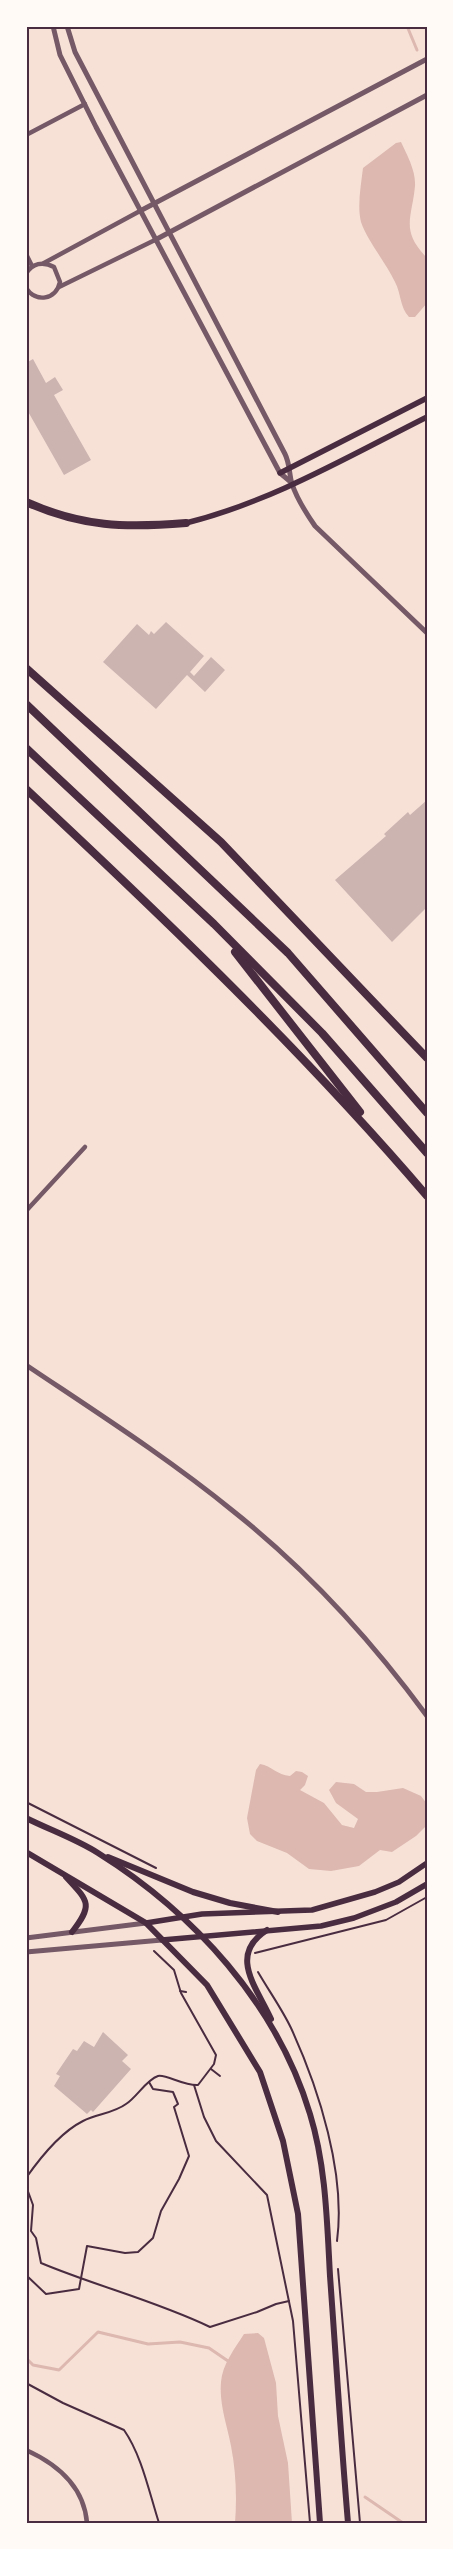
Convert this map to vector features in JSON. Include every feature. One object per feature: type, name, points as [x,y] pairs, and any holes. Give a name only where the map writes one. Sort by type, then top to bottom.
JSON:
[{"type":"highway","points":[[26,502],[80,522],[132,527],[186,523]]},
{"type":"highway","points":[[26,663],[42,682]]},
{"type":"highway","points":[[26,668],[221,842],[427,1058]]},
{"type":"highway","points":[[26,704],[288,953],[427,1112]]},
{"type":"highway","points":[[26,748],[214,924],[322,1033],[427,1153]]},
{"type":"highway","points":[[26,790],[213,966],[337,1093],[427,1196]]},
{"type":"highway","points":[[214,924],[405,1170]]},
{"type":"main road","points":[[280,473],[290,466],[427,398]]},
{"type":"main road","points":[[186,523],[232,510],[427,417]]},
{"type":"main road","points":[[26,1818],[97,1852],[193,1892],[230,1903],[278,1912]]},
{"type":"main road","points":[[26,1852],[146,1923],[207,1985],[260,2072],[283,2141],[298,2214],[320,2523]]},
{"type":"main road","points":[[97,1852],[149,1889],[183,1917],[232,1970],[279,2036]]},
{"type":"main road","points":[[146,1923],[234,1912],[312,1910],[347,1902],[399,1882],[427,1863]]},
{"type":"main road","points":[[62,1872],[86,1899],[85,1916],[72,1932]]},
{"type":"main road","points":[[162,1940],[322,1926],[354,1918],[396,1902],[427,1884]]},
{"type":"main road","points":[[268,1930],[253,1942],[247,1950],[246,1962],[311,2115],[322,2178],[348,2523]]},
{"type":"street","points":[[53,26],[60,55],[155,240],[280,473],[292,483]]},
{"type":"street","points":[[67,26],[75,52],[290,466],[292,483],[303,508],[315,526],[427,633]]},
{"type":"street","points":[[26,274],[32,266],[44,263],[427,59]]},
{"type":"street","points":[[26,288],[34,296],[45,298],[51,296],[59,287],[155,240],[427,95]]},
{"type":"street","points":[[26,135],[85,104]]},
{"type":"street","points":[[26,254],[32,266]]},
{"type":"street","points":[[44,263],[57,272],[59,287]]},
{"type":"street","points":[[26,1211],[85,1147]]},
{"type":"street","points":[[26,1365],[148,1448],[233,1510],[342,1614],[390,1666],[427,1716]]},
{"type":"street","points":[[26,1938],[146,1923]]},
{"type":"street","points":[[26,1952],[162,1940]]},
{"type":"street","points":[[26,2450],[47,2460],[72,2484],[81,2498],[87,2523]]},
{"type":"path","points":[[26,1802],[157,1868]]},
{"type":"path","points":[[255,1953],[386,1920],[427,1897]]},
{"type":"path","points":[[26,2178],[36,2163],[68,2132],[83,2121],[121,2108],[132,2101],[155,2077],[163,2075],[176,2082],[198,2085],[211,2070],[216,2055],[212,2045],[180,1992],[174,1970],[154,1951]]},
{"type":"path","points":[[180,1992],[186,1992]]},
{"type":"path","points":[[211,2070],[220,2076]]},
{"type":"path","points":[[26,2275],[46,2294],[79,2289],[87,2246],[125,2253],[138,2252],[153,2238],[161,2210],[180,2179],[189,2156],[174,2107],[178,2104],[173,2092],[153,2089],[149,2082]]},
{"type":"path","points":[[194,2085],[204,2117],[216,2141],[267,2196],[289,2301],[296,2348],[310,2523]]},
{"type":"path","points":[[26,2186],[33,2205],[31,2231],[36,2238],[41,2262],[81,2280],[181,2313],[210,2327],[289,2301]]},
{"type":"path","points":[[26,2383],[64,2403],[124,2430],[142,2470],[159,2523]]},
{"type":"shaded area","points":[[401,142],[411,163],[415,180],[410,215],[411,231],[413,239],[427,258],[427,303],[415,317],[409,317],[406,313],[395,282],[361,222],[359,209],[363,168],[396,143]]},
{"type":"shaded area","points":[[260,1764],[285,1775],[290,1776],[296,1771],[308,1776],[305,1785],[300,1790],[324,1803],[342,1825],[354,1828],[358,1819],[336,1803],[329,1790],[336,1782],[354,1784],[366,1792],[403,1788],[421,1796],[427,1804],[427,1825],[416,1836],[392,1852],[380,1850],[359,1866],[331,1871],[309,1869],[287,1853],[257,1841],[250,1834],[247,1818],[256,1770]]},
{"type":"shaded area","points":[[258,2333],[264,2338],[276,2383],[278,2416],[288,2463],[292,2523],[235,2523],[235,2475],[222,2406],[221,2382],[226,2363],[244,2334]]},
{"type":"building","points":[[33,359],[46,383],[55,377],[63,390],[54,395],[91,460],[64,475],[26,408],[26,363]]},
{"type":"building","points":[[166,622],[204,656],[190,672],[194,676],[211,657],[225,670],[205,692],[187,675],[156,709],[103,662],[137,624],[149,635],[151,631],[154,634]]},
{"type":"building","points":[[427,800],[427,907],[392,942],[335,880],[386,836],[384,834],[408,812],[410,815]]},
{"type":"building","points":[[103,2032],[128,2055],[122,2061],[131,2069],[93,2112],[91,2110],[87,2114],[54,2086],[60,2076],[56,2074],[73,2049],[77,2051],[84,2041],[94,2047]]},
{"type":"waterway","points":[[407,26],[417,50]]},
{"type":"waterway","points":[[26,2358],[33,2365],[59,2370],[98,2332],[148,2344],[180,2342],[209,2348],[228,2361]]},
{"type":"waterway","points":[[365,2497],[403,2523]]}]
